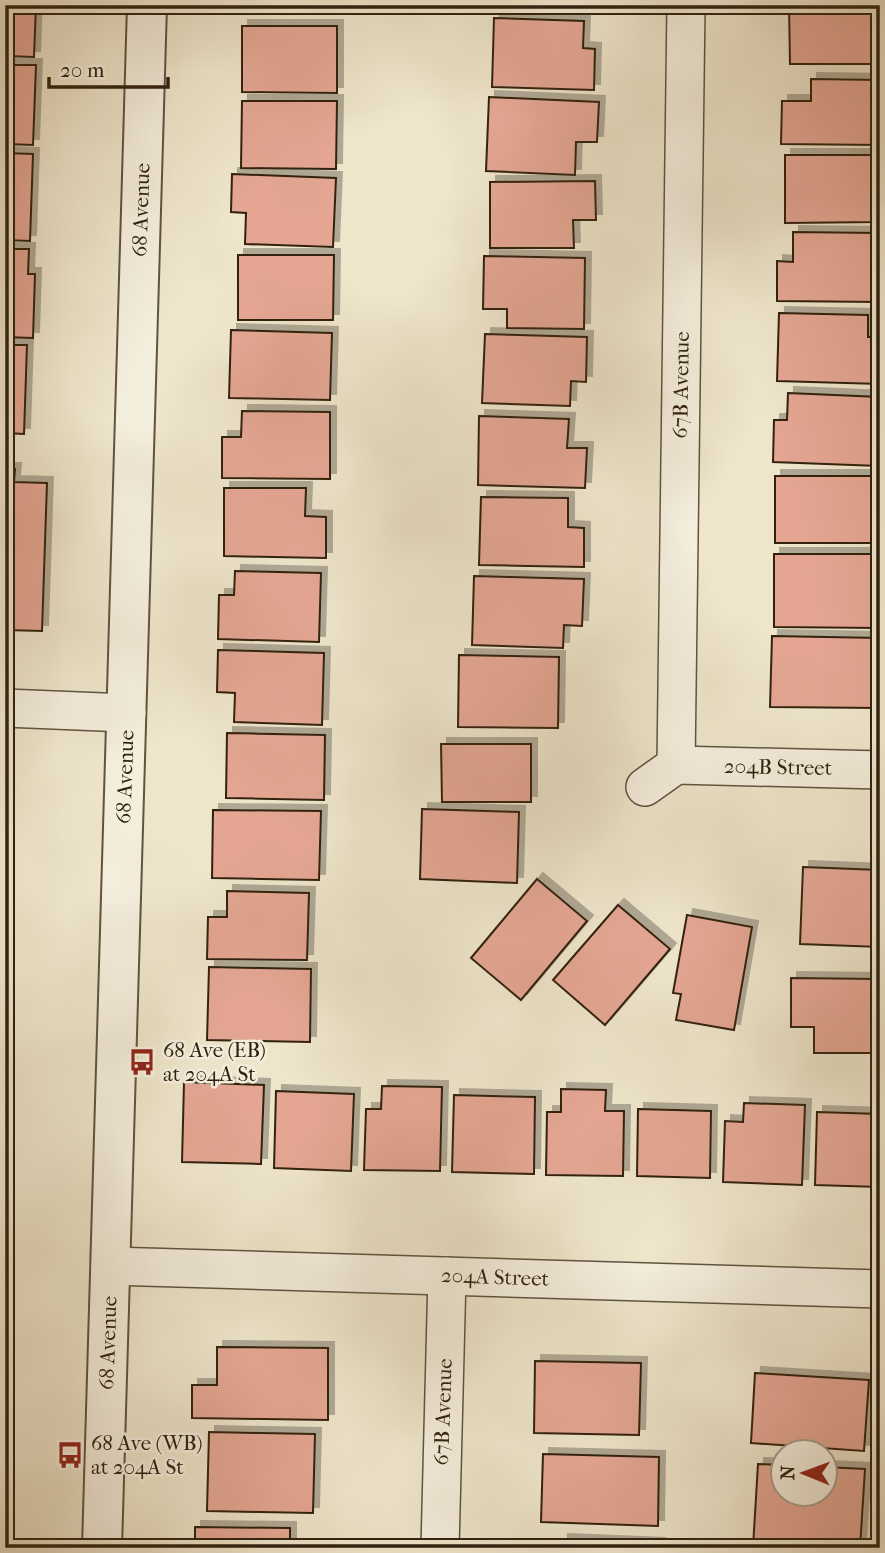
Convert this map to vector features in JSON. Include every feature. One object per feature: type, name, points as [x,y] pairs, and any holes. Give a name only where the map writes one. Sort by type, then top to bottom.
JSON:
[{"type":"street","name":"68 Avenue","points":[[102,1548],[147,5]]},
{"type":"street","name":"67B Avenue","points":[[676,765],[687,5]]},
{"type":"street","points":[[5,708],[127,713]]},
{"type":"street","points":[[645,787],[676,765]]},
{"type":"street","name":"204B Street","points":[[676,765],[880,770]]},
{"type":"street","name":"204A Street","points":[[110,1266],[880,1290]]},
{"type":"street","name":"67B Avenue","points":[[440,1548],[447,1276]]},
{"type":"building","points":[[5,5],[36,5],[34,57],[5,56]]},
{"type":"building","points":[[237,5],[336,5],[336,9]]},
{"type":"building","points":[[789,5],[880,5],[880,64],[790,64]]},
{"type":"building","points":[[494,18],[584,21],[583,48],[595,49],[594,90],[492,87]]},
{"type":"building","points":[[242,26],[337,26],[337,93],[242,92]]},
{"type":"building","points":[[5,65],[36,65],[33,145],[5,144]]},
{"type":"building","points":[[811,79],[880,80],[880,145],[781,144],[782,101],[811,101]]},
{"type":"building","points":[[489,97],[599,102],[597,142],[576,142],[575,175],[486,171]]},
{"type":"building","points":[[242,101],[337,101],[336,169],[241,168]]},
{"type":"building","points":[[5,153],[33,154],[30,241],[5,240]]},
{"type":"building","points":[[785,155],[880,155],[880,222],[785,223]]},
{"type":"building","points":[[232,174],[336,178],[333,247],[245,244],[246,213],[231,212]]},
{"type":"building","points":[[595,181],[596,220],[573,220],[574,248],[490,248],[490,182]]},
{"type":"building","points":[[793,232],[880,233],[880,302],[777,301],[777,261],[793,262]]},
{"type":"building","points":[[5,249],[29,249],[28,274],[35,274],[33,338],[5,337]]},
{"type":"building","points":[[238,255],[334,255],[333,320],[238,320]]},
{"type":"building","points":[[484,256],[585,258],[584,329],[507,328],[507,309],[483,309]]},
{"type":"building","points":[[779,313],[868,315],[868,337],[880,337],[880,384],[777,381]]},
{"type":"building","points":[[231,330],[332,333],[330,400],[229,398]]},
{"type":"building","points":[[485,334],[587,337],[586,382],[571,381],[570,406],[482,403]]},
{"type":"building","points":[[5,345],[27,345],[24,434],[5,433]]},
{"type":"building","points":[[788,393],[880,397],[879,466],[773,462],[774,420],[787,420]]},
{"type":"building","points":[[242,411],[330,412],[330,479],[222,478],[222,437],[241,437]]},
{"type":"building","points":[[479,416],[569,419],[567,448],[587,448],[585,488],[478,485]]},
{"type":"building","points":[[5,469],[15,469],[14,482],[47,483],[42,631],[5,630]]},
{"type":"building","points":[[775,476],[880,476],[880,543],[775,543]]},
{"type":"building","points":[[224,488],[306,488],[305,516],[326,517],[326,558],[224,556]]},
{"type":"building","points":[[481,497],[568,498],[568,527],[584,528],[584,567],[479,565]]},
{"type":"building","points":[[774,554],[879,554],[878,628],[774,627]]},
{"type":"building","points":[[235,571],[321,573],[319,642],[218,639],[219,595],[234,595]]},
{"type":"building","points":[[474,576],[584,579],[582,626],[564,625],[563,648],[472,645]]},
{"type":"building","points":[[772,636],[880,638],[880,708],[770,707]]},
{"type":"building","points":[[218,650],[324,653],[322,725],[234,722],[235,693],[217,692]]},
{"type":"building","points":[[459,655],[559,657],[558,728],[458,727]]},
{"type":"building","points":[[227,733],[325,735],[324,800],[226,798]]},
{"type":"building","points":[[441,744],[531,744],[531,802],[442,802]]},
{"type":"building","points":[[422,809],[519,812],[517,883],[420,879]]},
{"type":"building","points":[[213,810],[321,811],[319,880],[212,878]]},
{"type":"building","points":[[803,867],[880,870],[880,947],[800,944]]},
{"type":"building","points":[[537,879],[587,921],[521,1000],[471,958]]},
{"type":"building","points":[[227,891],[309,893],[307,960],[207,959],[208,917],[227,917]]},
{"type":"building","points":[[618,905],[670,949],[605,1025],[553,980]]},
{"type":"building","points":[[687,915],[752,927],[734,1030],[676,1020],[681,994],[673,993]]},
{"type":"building","points":[[209,967],[311,969],[310,1042],[207,1040]]},
{"type":"building","points":[[791,978],[879,979],[879,1053],[814,1053],[814,1027],[791,1027]]},
{"type":"building","points":[[184,1082],[264,1085],[261,1164],[182,1162]]},
{"type":"building","points":[[382,1086],[442,1087],[440,1171],[364,1170],[366,1109],[381,1109]]},
{"type":"building","points":[[561,1089],[606,1090],[605,1111],[624,1111],[623,1176],[546,1175],[547,1112],[561,1112]]},
{"type":"building","points":[[276,1091],[354,1094],[351,1171],[274,1168]]},
{"type":"building","points":[[454,1095],[535,1097],[534,1174],[452,1172]]},
{"type":"building","points":[[744,1103],[805,1105],[802,1185],[723,1182],[725,1121],[743,1122]]},
{"type":"building","points":[[638,1109],[711,1111],[710,1178],[637,1176]]},
{"type":"building","points":[[817,1112],[880,1114],[880,1187],[815,1185]]},
{"type":"building","points":[[217,1347],[328,1348],[328,1420],[192,1418],[192,1385],[217,1385]]},
{"type":"building","points":[[535,1361],[641,1363],[639,1435],[534,1433]]},
{"type":"building","points":[[755,1373],[869,1380],[864,1451],[840,1449],[840,1438],[770,1438],[770,1444],[751,1443]]},
{"type":"building","points":[[209,1432],[315,1434],[313,1513],[207,1511]]},
{"type":"building","points":[[543,1454],[659,1457],[658,1526],[541,1522]]},
{"type":"building","points":[[758,1464],[770,1464],[770,1508],[840,1508],[840,1468],[865,1469],[860,1548],[753,1547]]},
{"type":"building","points":[[195,1527],[290,1528],[290,1548],[195,1548]]},
{"type":"building","points":[[562,1540],[659,1544],[658,1548],[562,1548]]},
{"type":"place","name":"68 Ave (EB) at 204A St","points":[[142,1062]]},
{"type":"place","name":"68 Ave (WB) at 204A St","points":[[70,1455]]}]
